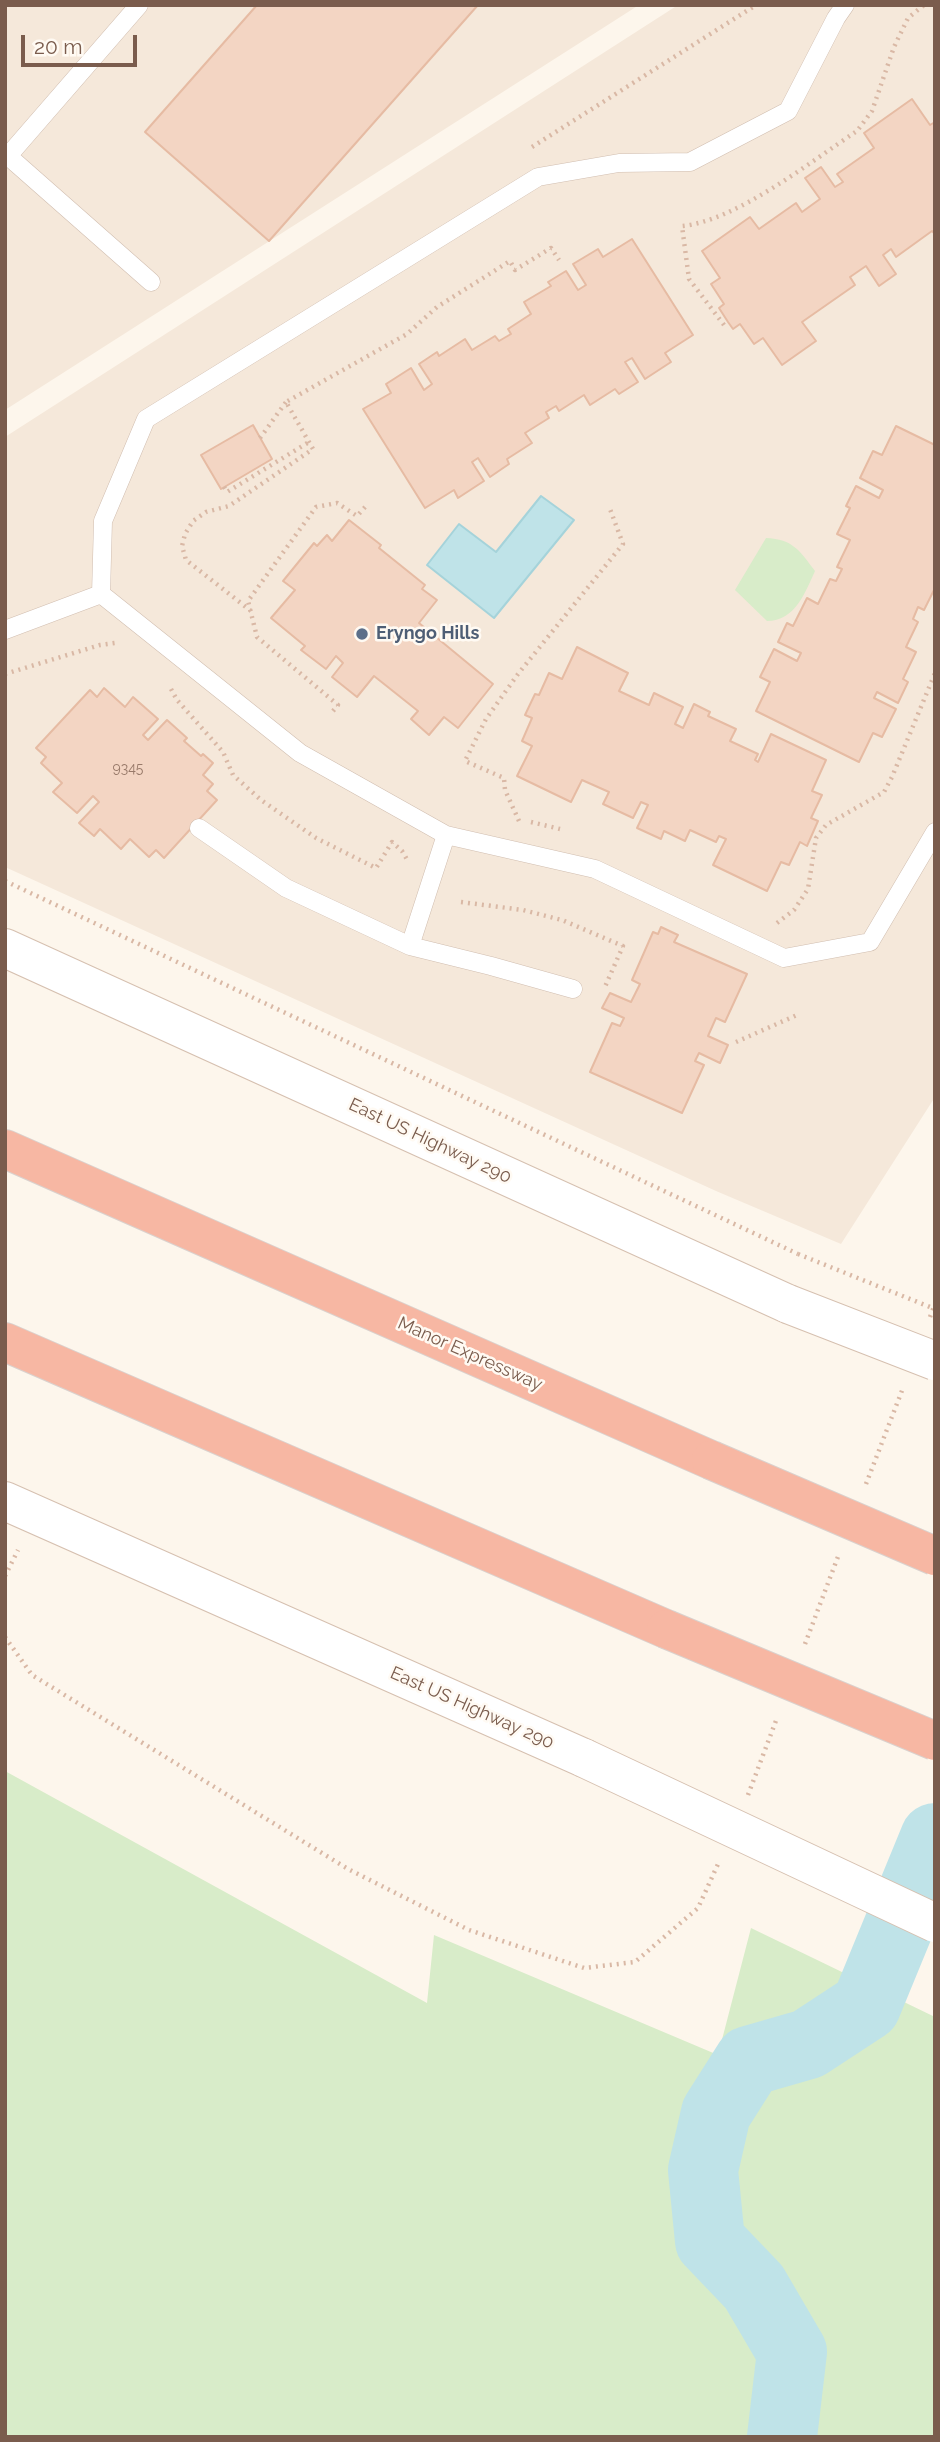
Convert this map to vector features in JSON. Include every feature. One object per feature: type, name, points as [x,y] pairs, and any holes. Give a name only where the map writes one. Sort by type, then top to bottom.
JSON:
[{"type":"highway","name":"Manor Expressway","points":[[5,1149],[711,1460],[928,1552]]},
{"type":"highway","points":[[5,1342],[666,1629],[935,1741]]},
{"type":"main road","name":"East US Highway 290","points":[[5,948],[788,1304],[935,1361]]},
{"type":"main road","name":"East US Highway 290","points":[[5,1501],[584,1758],[935,1923]]},
{"type":"lane","points":[[139,5],[6,155],[150,282]]},
{"type":"lane","points":[[101,594],[103,521],[146,419],[538,177],[619,163],[690,162],[788,111],[845,5]]},
{"type":"lane","points":[[5,630],[101,594]]},
{"type":"lane","points":[[101,594],[300,753],[446,835],[595,869],[784,958],[870,942],[935,832]]},
{"type":"lane","points":[[199,828],[286,888],[410,946],[573,989]]},
{"type":"lane","points":[[410,946],[446,835]]},
{"type":"path","points":[[522,154],[756,5]]},
{"type":"path","points":[[724,325],[689,279],[681,226],[727,215],[857,131],[872,111],[894,47],[908,18],[924,5]]},
{"type":"path","points":[[260,438],[286,402],[407,334],[437,307],[510,261],[515,270],[551,248],[559,260]]},
{"type":"path","points":[[251,611],[187,560],[182,546],[193,521],[206,512],[229,506],[313,449],[286,402]]},
{"type":"path","points":[[224,487],[227,492],[309,442]]},
{"type":"path","points":[[332,711],[338,705],[257,637],[248,601],[316,507],[337,503],[357,516],[366,506]]},
{"type":"path","points":[[568,831],[541,823],[517,821],[505,790],[504,778],[465,761],[486,719],[518,674],[623,544],[610,509]]},
{"type":"path","points":[[5,674],[100,645],[120,645]]},
{"type":"path","points":[[787,929],[776,924],[794,910],[808,889],[816,838],[826,825],[884,792],[935,673]]},
{"type":"path","points":[[168,682],[177,700],[223,752],[233,775],[261,800],[316,838],[376,868],[392,842],[409,862],[409,873]]},
{"type":"path","points":[[5,881],[798,1254],[935,1309]]},
{"type":"path","points":[[461,902],[523,910],[562,920],[623,946],[604,989]]},
{"type":"path","points":[[736,1042],[797,1015]]},
{"type":"shaded area","points":[[5,5],[639,5],[5,410]]},
{"type":"shaded area","name":"Eryngo Hills","points":[[678,5],[935,5],[935,1097],[841,1244],[716,1191],[5,867],[5,437]]},
{"type":"green space","points":[[766,538],[789,544],[800,552],[815,571],[792,611],[777,620],[767,621],[735,590]]},
{"type":"green space","points":[[5,1771],[427,2003],[434,1935],[718,2055],[751,1928],[935,2017],[935,2437],[5,2437]]},
{"type":"water","points":[[541,496],[574,520],[494,618],[427,565],[459,524],[496,552]]},
{"type":"building","points":[[257,5],[478,5],[269,241],[145,132]]},
{"type":"building","points":[[912,99],[930,125],[935,122],[935,234],[932,231],[896,257],[891,249],[883,255],[896,274],[879,286],[866,266],[850,277],[855,285],[802,322],[816,341],[782,365],[763,338],[754,344],[740,324],[733,329],[728,322],[719,308],[724,304],[711,284],[720,278],[702,251],[750,217],[759,229],[796,203],[802,212],[820,199],[805,178],[821,167],[835,187],[843,182],[837,174],[874,148],[864,133]]},
{"type":"building","points":[[632,239],[693,335],[665,353],[671,362],[645,379],[632,358],[625,362],[638,382],[619,394],[615,389],[590,405],[584,395],[559,411],[556,406],[546,412],[549,418],[525,433],[532,443],[507,459],[509,464],[490,477],[478,458],[472,462],[484,481],[458,498],[454,490],[425,508],[363,409],[391,393],[386,384],[411,368],[424,390],[432,384],[419,364],[437,352],[439,356],[465,339],[472,350],[495,336],[499,341],[511,334],[508,329],[531,314],[524,302],[551,286],[548,282],[566,271],[578,290],[586,285],[573,264],[598,249],[603,257]]},
{"type":"building","points":[[253,425],[272,459],[221,489],[201,455]]},
{"type":"building","points":[[896,426],[935,445],[935,588],[924,610],[918,607],[913,619],[918,622],[906,647],[916,652],[903,679],[908,682],[898,703],[877,692],[874,698],[896,709],[882,737],[873,733],[859,762],[756,711],[770,682],[760,677],[774,649],[797,661],[801,653],[778,642],[787,623],[793,626],[807,598],[818,604],[830,579],[836,581],[842,569],[837,567],[850,540],[837,534],[850,508],[846,506],[856,486],[879,498],[883,490],[860,478],[873,451],[882,455]]},
{"type":"building","name":"Eryngo Hills","points":[[349,520],[425,585],[422,589],[437,600],[419,623],[493,684],[458,728],[444,717],[429,735],[411,719],[418,711],[374,676],[357,697],[332,677],[343,663],[336,656],[326,669],[301,650],[305,646],[271,618],[295,590],[283,581],[314,543],[317,546],[327,535],[332,541]]},
{"type":"building","points":[[577,647],[628,673],[619,691],[649,705],[654,693],[683,707],[675,724],[683,728],[694,704],[710,712],[708,716],[736,729],[730,741],[758,754],[755,760],[758,762],[771,734],[826,760],[812,791],[822,795],[811,818],[818,821],[807,846],[800,842],[789,865],[781,862],[767,891],[713,865],[726,839],[719,836],[716,842],[690,830],[685,841],[664,831],[661,839],[637,828],[648,805],[641,802],[633,818],[603,804],[609,792],[582,780],[571,802],[517,776],[532,746],[522,741],[532,718],[525,715],[535,694],[539,695],[549,673],[562,679]]},
{"type":"building","points":[[104,688],[125,707],[133,697],[158,719],[143,735],[148,740],[167,720],[187,738],[184,741],[213,763],[203,775],[213,784],[207,791],[217,800],[164,858],[156,850],[149,857],[130,839],[121,849],[100,829],[94,836],[79,823],[99,802],[93,796],[77,813],[53,792],[62,783],[41,763],[46,757],[36,748],[90,690],[97,697]]},
{"type":"building","points":[[661,927],[678,935],[674,942],[747,974],[725,1022],[716,1018],[708,1036],[728,1045],[720,1063],[699,1053],[695,1061],[704,1065],[682,1113],[590,1072],[612,1023],[620,1026],[624,1018],[602,1008],[610,993],[631,1002],[640,984],[632,980],[653,932],[658,934]]},
{"type":"waterway","points":[[782,2437],[792,2352],[754,2287],[710,2241],[703,2170],[716,2113],[749,2061],[808,2044],[866,2006],[935,1838]]},
{"type":"place","name":"Eryngo Hills","points":[[362,634]]}]
